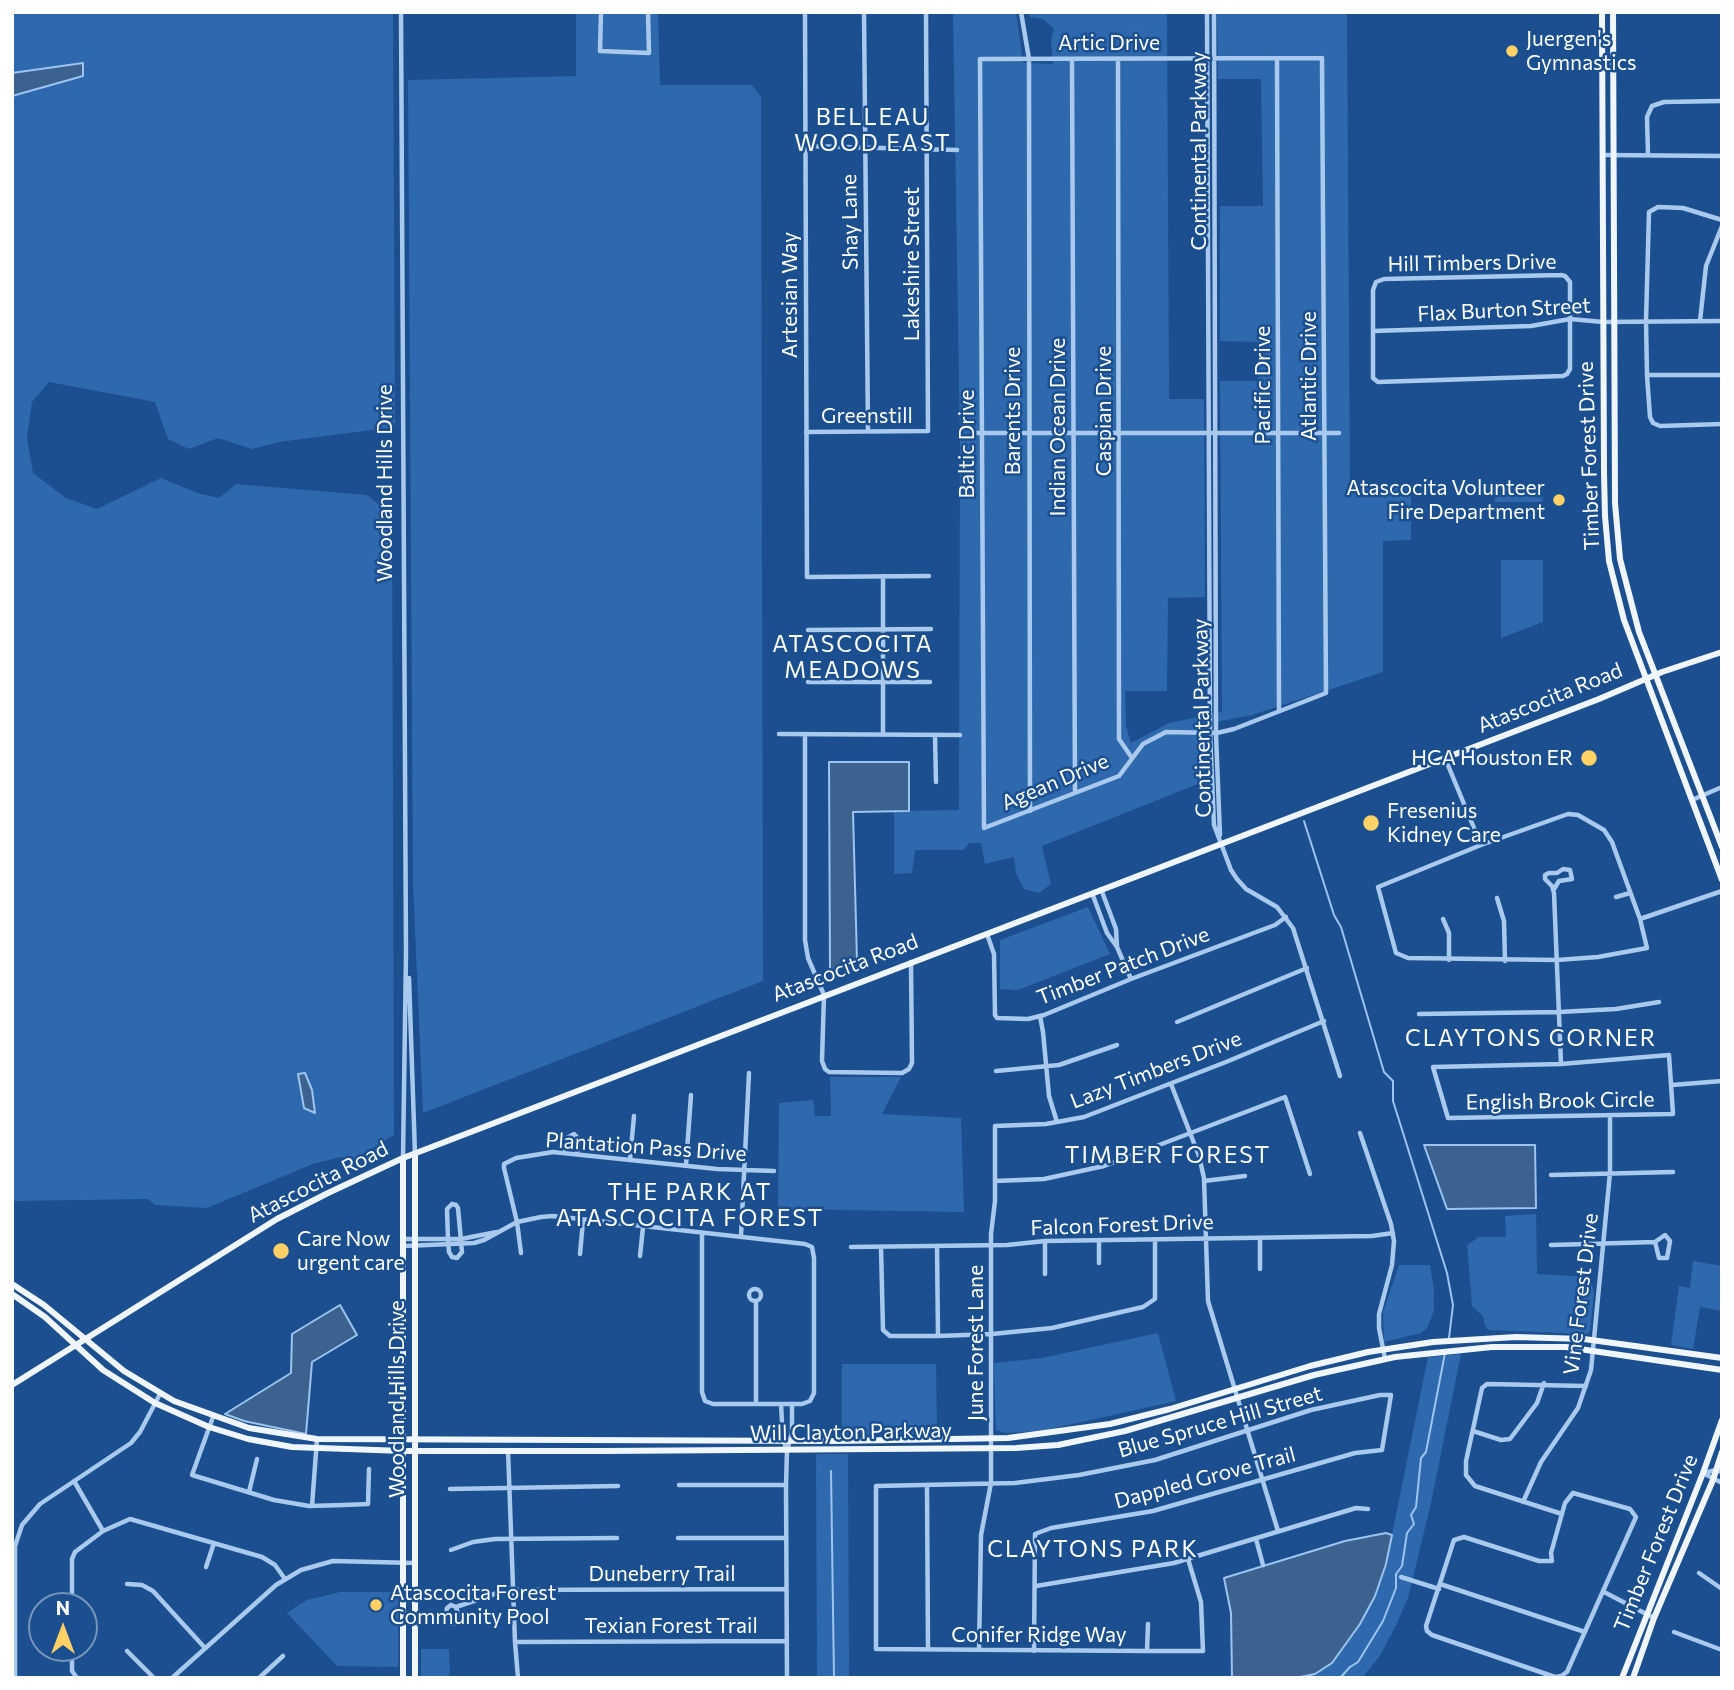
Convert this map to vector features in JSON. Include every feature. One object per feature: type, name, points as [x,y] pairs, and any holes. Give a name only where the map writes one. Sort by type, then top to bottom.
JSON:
[{"type":"main road","name":"Timber Forest Drive","points":[[1602,12],[1607,541],[1618,600],[1722,880]]},
{"type":"main road","name":"Timber Forest Drive","points":[[1613,12],[1615,503],[1619,549],[1629,600],[1722,847]]},
{"type":"main road","points":[[1602,22],[1613,22]]},
{"type":"main road","points":[[1602,66],[1613,66]]},
{"type":"main road","points":[[1603,243],[1614,242]]},
{"type":"main road","name":"Atascocita Road","points":[[12,1385],[277,1219],[403,1158],[911,961],[1616,693],[1656,674],[1722,652]]},
{"type":"main road","name":"Woodland Hills Drive","points":[[415,1154],[415,1678]]},
{"type":"main road","name":"Woodland Hills Drive","points":[[403,1158],[403,1678]]},
{"type":"main road","name":"Will Clayton Parkway","points":[[12,1284],[44,1305],[124,1371],[160,1394],[213,1417],[249,1428],[317,1439],[1008,1438],[1070,1431],[1158,1412],[1302,1368],[1382,1349],[1457,1339],[1551,1337],[1595,1340],[1722,1358]]},
{"type":"main road","name":"Will Clayton Parkway","points":[[12,1294],[45,1317],[103,1370],[155,1403],[209,1427],[268,1444],[316,1448],[403,1451],[1016,1448],[1073,1442],[1125,1431],[1305,1377],[1385,1359],[1438,1353],[1495,1347],[1566,1347],[1594,1349],[1722,1370]]},
{"type":"main road","points":[[403,1335],[415,1338]]},
{"type":"main road","points":[[1494,1337],[1495,1347]]},
{"type":"main road","points":[[1302,1368],[1305,1377]]},
{"type":"main road","points":[[1158,1412],[1161,1420]]},
{"type":"main road","name":"Timber Forest Drive","points":[[1633,1678],[1651,1616],[1722,1420]]},
{"type":"main road","points":[[1070,1431],[1073,1442]]},
{"type":"main road","points":[[605,1440],[605,1451]]},
{"type":"main road","points":[[698,1440],[698,1450]]},
{"type":"main road","points":[[906,1440],[906,1449]]},
{"type":"main road","name":"Timber Forest Drive","points":[[1622,1678],[1719,1471],[1722,1452]]},
{"type":"street","name":"Woodland Hills Drive","points":[[401,12],[406,953],[403,1158]]},
{"type":"street","points":[[601,12],[600,51],[649,53],[648,12]]},
{"type":"street","name":"Artesian Way","points":[[804,12],[807,577],[883,576]]},
{"type":"street","name":"Shay Lane","points":[[864,12],[869,431]]},
{"type":"street","name":"Lakeshire Street","points":[[926,12],[928,431]]},
{"type":"street","name":"Barents Drive","points":[[1021,12],[1029,59],[1030,811]]},
{"type":"street","name":"Continental Parkway","points":[[1207,12],[1211,58]]},
{"type":"street","name":"Continental Parkway","points":[[1213,12],[1214,825],[1220,843]]},
{"type":"street","name":"Artic Drive","points":[[980,60],[1322,58]]},
{"type":"street","name":"Atlantic Drive","points":[[1322,58],[1326,693]]},
{"type":"street","name":"Indian Ocean Drive","points":[[1072,59],[1075,794]]},
{"type":"street","name":"Pacific Drive","points":[[1277,59],[1279,711]]},
{"type":"street","name":"Baltic Drive","points":[[980,60],[984,828]]},
{"type":"street","name":"Caspian Drive","points":[[1118,60],[1119,738],[1132,759]]},
{"type":"street","points":[[1648,155],[1647,117],[1652,106],[1664,102],[1722,101]]},
{"type":"street","points":[[805,146],[957,150]]},
{"type":"street","points":[[1603,155],[1722,156]]},
{"type":"street","points":[[1700,321],[1706,266],[1722,223],[1691,209],[1658,207],[1649,212],[1648,227],[1646,321],[1650,416],[1653,423],[1660,426],[1722,424]]},
{"type":"street","name":"Hill Timbers Drive","points":[[1373,331],[1373,290],[1376,282],[1384,279],[1560,275],[1568,279],[1570,319]]},
{"type":"street","points":[[1373,331],[1373,377],[1378,382],[1563,376],[1570,369],[1570,319]]},
{"type":"street","name":"Flax Burton Street","points":[[1373,331],[1531,326],[1570,319],[1604,322],[1722,321]]},
{"type":"street","points":[[1647,375],[1722,375]]},
{"type":"street","name":"Greenstill","points":[[806,432],[928,431]]},
{"type":"street","points":[[973,433],[1339,433]]},
{"type":"street","points":[[883,734],[883,576],[929,576]]},
{"type":"street","points":[[808,630],[931,629]]},
{"type":"street","points":[[808,682],[930,682]]},
{"type":"street","name":"Agean Drive","points":[[984,828],[1119,776],[1143,744],[1166,732],[1214,733],[1234,729],[1326,693]]},
{"type":"street","name":"Continental Parkway","points":[[1214,733],[1220,843]]},
{"type":"street","points":[[779,734],[960,735]]},
{"type":"street","points":[[805,734],[804,940],[808,958],[824,995],[822,1060],[825,1069],[829,1072],[902,1073],[909,1069],[912,1063],[911,961]]},
{"type":"street","points":[[935,735],[936,782]]},
{"type":"street","points":[[1445,758],[1481,845]]},
{"type":"street","points":[[1692,800],[1722,788]]},
{"type":"street","points":[[1578,815],[1604,830],[1612,842],[1640,919],[1647,947],[1598,957],[1557,960],[1449,960],[1408,958],[1396,953],[1378,887],[1481,845],[1556,817],[1578,815]]},
{"type":"street","points":[[1214,825],[1218,818]]},
{"type":"street","points":[[1220,843],[1231,870],[1242,885],[1277,907],[1297,936],[1340,1076]]},
{"type":"street","points":[[1554,889],[1545,879],[1545,875],[1563,869],[1570,870],[1572,878],[1559,881],[1554,889],[1561,1064],[1669,1055],[1672,1085],[1722,1081]]},
{"type":"street","points":[[1101,889],[1116,929],[1117,947]]},
{"type":"street","points":[[1640,919],[1722,891]]},
{"type":"street","points":[[1092,892],[1107,933],[1117,947],[1131,979]]},
{"type":"street","points":[[1616,897],[1630,893]]},
{"type":"street","points":[[1497,898],[1504,921],[1505,961]]},
{"type":"street","name":"Timber Patch Drive","points":[[986,933],[994,954],[995,1015],[997,1018],[1040,1016],[1275,925],[1286,917]]},
{"type":"street","points":[[1443,919],[1450,933],[1449,960]]},
{"type":"street","name":"Woodland Hills Drive","points":[[406,953],[411,999],[415,1154]]},
{"type":"street","points":[[1177,1021],[1307,968]]},
{"type":"street","points":[[1419,1014],[1559,1012],[1616,1009],[1658,1002]]},
{"type":"street","points":[[1040,1016],[1049,1096],[1058,1122]]},
{"type":"street","name":"Lazy Timbers Drive","points":[[995,1126],[1028,1126],[1084,1117],[1324,1021]]},
{"type":"street","points":[[996,1072],[1075,1061],[1116,1045]]},
{"type":"street","name":"English Brook Circle","points":[[1561,1064],[1433,1067],[1448,1118],[1674,1114],[1672,1085]]},
{"type":"street","points":[[741,1236],[749,1073]]},
{"type":"street","points":[[1171,1084],[1199,1156],[1204,1181],[1208,1301],[1279,1531]]},
{"type":"street","points":[[687,1165],[691,1095]]},
{"type":"street","points":[[995,1181],[1044,1179],[1080,1172],[1126,1158],[1284,1097],[1310,1174]]},
{"type":"street","points":[[630,1160],[634,1116]]},
{"type":"street","name":"Vine Forest Drive","points":[[1523,1502],[1534,1474],[1578,1408],[1586,1386],[1595,1340],[1610,1173],[1611,1116]]},
{"type":"street","name":"June Forest Lane","points":[[979,1650],[981,1535],[991,1483],[991,1245],[995,1126]]},
{"type":"street","points":[[1360,1133],[1393,1233],[1392,1265],[1379,1314],[1385,1359]]},
{"type":"street","points":[[565,1153],[568,1138],[573,1134],[579,1140],[577,1154]]},
{"type":"street","name":"Plantation Pass Drive","points":[[517,1222],[504,1168],[504,1164],[516,1158],[544,1153],[565,1153],[774,1171]]},
{"type":"street","points":[[1551,1175],[1674,1172]]},
{"type":"street","points":[[1204,1181],[1245,1176]]},
{"type":"street","points":[[452,1204],[458,1208],[461,1242],[462,1252],[457,1258],[452,1257],[448,1239],[447,1209],[452,1204]]},
{"type":"street","points":[[404,1242],[449,1245],[505,1230],[517,1222],[541,1217],[741,1236],[805,1244],[811,1247],[814,1258],[812,1397],[808,1403],[720,1404],[705,1401],[702,1392],[702,1233]]},
{"type":"street","points":[[580,1254],[583,1221]]},
{"type":"street","points":[[517,1222],[521,1253]]},
{"type":"street","points":[[640,1256],[643,1227]]},
{"type":"street","name":"Falcon Forest Drive","points":[[851,1247],[1372,1236],[1393,1233]]},
{"type":"street","points":[[1551,1245],[1655,1242],[1662,1236],[1670,1238],[1667,1258],[1661,1259],[1657,1256],[1655,1242]]},
{"type":"street","points":[[1260,1238],[1260,1269]]},
{"type":"street","points":[[416,1242],[448,1239],[461,1242]]},
{"type":"street","points":[[881,1247],[881,1325],[886,1335],[938,1336],[992,1334],[1084,1322],[1143,1307],[1155,1300],[1155,1239]]},
{"type":"street","points":[[1099,1240],[1099,1264]]},
{"type":"street","points":[[1045,1241],[1045,1274]]},
{"type":"street","points":[[937,1246],[938,1336]]},
{"type":"street","points":[[755,1404],[756,1301]]},
{"type":"street","points":[[1562,1514],[1480,1488],[1468,1479],[1466,1465],[1484,1386],[1490,1383],[1544,1383],[1586,1386]]},
{"type":"street","points":[[1473,1431],[1507,1440],[1513,1438],[1542,1396],[1544,1383]]},
{"type":"street","points":[[15,1678],[17,1536],[36,1508],[131,1443],[140,1432],[160,1394]]},
{"type":"street","name":"Blue Spruce Hill Street","points":[[876,1649],[876,1486],[1045,1480],[1120,1467],[1206,1445],[1311,1410],[1391,1395],[1382,1450]]},
{"type":"street","points":[[781,1404],[783,1440],[787,1450],[787,1678]]},
{"type":"street","points":[[787,1450],[792,1440],[792,1404]]},
{"type":"street","points":[[213,1417],[192,1475],[275,1500],[312,1506],[368,1504],[369,1469]]},
{"type":"street","points":[[312,1506],[317,1439]]},
{"type":"street","points":[[508,1450],[514,1642],[519,1678]]},
{"type":"street","name":"Dappled Grove Trail","points":[[1036,1586],[1035,1534],[1051,1528],[1081,1525],[1166,1508],[1354,1453],[1382,1450]]},
{"type":"street","points":[[249,1492],[257,1459]]},
{"type":"street","points":[[1703,1473],[1719,1471]]},
{"type":"street","points":[[1703,1473],[1722,1483]]},
{"type":"street","points":[[74,1482],[103,1531]]},
{"type":"street","points":[[679,1485],[786,1485]]},
{"type":"street","points":[[450,1489],[618,1486]]},
{"type":"street","points":[[927,1486],[928,1649]]},
{"type":"street","points":[[1573,1493],[1630,1508],[1636,1517],[1567,1672],[1555,1677],[1432,1636],[1426,1626],[1452,1541],[1457,1537],[1464,1537],[1544,1562],[1552,1561],[1551,1553],[1562,1514],[1568,1497],[1573,1493]]},
{"type":"street","points":[[1034,1651],[1036,1586],[1188,1559],[1356,1508],[1368,1509]]},
{"type":"street","points":[[72,1592],[73,1555],[103,1531],[123,1521],[134,1519],[269,1560],[285,1579]]},
{"type":"street","points":[[452,1550],[480,1541],[617,1538]]},
{"type":"street","points":[[678,1538],[786,1538]]},
{"type":"street","points":[[1256,1539],[1263,1564]]},
{"type":"street","points":[[206,1567],[214,1543]]},
{"type":"street","name":"Conifer Ridge Way","points":[[876,1649],[1203,1651],[1203,1610],[1188,1559]]},
{"type":"street","points":[[172,1678],[285,1579],[316,1564],[333,1561],[415,1563]]},
{"type":"street","points":[[1699,1573],[1722,1589]]},
{"type":"street","points":[[1401,1577],[1439,1586],[1586,1632]]},
{"type":"street","points":[[127,1584],[142,1585],[153,1591],[205,1648]]},
{"type":"street","name":"Duneberry Trail","points":[[456,1608],[497,1592],[512,1590],[786,1589]]},
{"type":"street","points":[[1604,1592],[1651,1616]]},
{"type":"street","points":[[1147,1651],[1148,1624]]},
{"type":"street","points":[[1674,1632],[1722,1650]]},
{"type":"street","name":"Texian Forest Trail","points":[[514,1642],[786,1641]]},
{"type":"street","points":[[127,1651],[153,1678]]},
{"type":"street","points":[[259,1678],[283,1657]]},
{"type":"shaded area","points":[[12,12],[393,12],[395,427],[279,442],[252,449],[218,438],[189,449],[168,439],[155,402],[49,382],[32,402],[27,438],[33,473],[66,498],[97,509],[161,478],[197,493],[219,498],[236,484],[367,495],[392,515],[394,1135],[352,1161],[341,1157],[313,1164],[207,1208],[155,1205],[148,1199],[12,1201]]},
{"type":"shaded area","points":[[576,12],[658,12],[660,85],[752,85],[761,97],[763,981],[423,1113],[413,884],[408,80],[576,76]]},
{"type":"shaded area","points":[[953,12],[1016,12],[1023,63],[1053,64],[1051,40],[1054,29],[1043,19],[1030,17],[1028,12],[1167,12],[1169,399],[1204,399],[1205,597],[1168,598],[1167,691],[1125,691],[1126,726],[1131,743],[1169,723],[1222,712],[1220,381],[1258,381],[1258,342],[1220,341],[1220,206],[1263,206],[1261,79],[1218,79],[1217,12],[1347,12],[1350,484],[1411,484],[1411,540],[1383,541],[1383,672],[1252,715],[1200,725],[1203,782],[1042,846],[1051,884],[1039,893],[1024,889],[1016,873],[1014,857],[985,864],[981,843],[969,843],[964,850],[915,850],[912,873],[894,874],[894,811],[959,810],[960,441]]},
{"type":"shaded area","points":[[83,63],[83,76],[12,96],[12,73]]},
{"type":"shaded area","points":[[1495,484],[1542,484],[1543,502],[1495,502]]},
{"type":"shaded area","points":[[1501,560],[1543,560],[1543,622],[1501,638]]},
{"type":"shaded area","points":[[829,762],[909,762],[909,811],[853,812],[857,961],[830,971]]},
{"type":"shaded area","points":[[1088,907],[1110,954],[1018,990],[1000,989],[1000,940]]},
{"type":"shaded area","points":[[305,1073],[312,1090],[315,1113],[304,1108],[298,1074]]},
{"type":"shaded area","points":[[830,1077],[901,1077],[882,1114],[961,1118],[964,1212],[778,1209],[779,1103],[813,1100],[815,1116],[831,1116]]},
{"type":"shaded area","points":[[1424,1145],[1535,1145],[1536,1208],[1447,1209]]},
{"type":"shaded area","points":[[1536,1214],[1537,1274],[1590,1277],[1594,1293],[1590,1331],[1587,1334],[1489,1330],[1485,1326],[1483,1316],[1472,1306],[1467,1245],[1479,1237],[1506,1237],[1505,1216]]},
{"type":"shaded area","points":[[1693,1261],[1722,1266],[1722,1311],[1700,1307],[1693,1349],[1671,1345],[1679,1286],[1690,1288]]},
{"type":"shaded area","points":[[1399,1265],[1430,1265],[1434,1311],[1427,1328],[1421,1333],[1384,1342],[1383,1312]]},
{"type":"shaded area","points":[[340,1305],[357,1335],[312,1362],[306,1434],[244,1421],[225,1414],[291,1373],[292,1334]]},
{"type":"shaded area","points":[[1158,1333],[1176,1401],[1041,1431],[1006,1433],[996,1430],[994,1363],[1042,1358]]},
{"type":"shaded area","points":[[1461,1354],[1431,1503],[1408,1598],[1396,1625],[1380,1656],[1362,1678],[1295,1678],[1315,1674],[1360,1624],[1375,1596],[1386,1564],[1428,1357]]},
{"type":"shaded area","points":[[842,1364],[936,1364],[937,1434],[842,1435]]},
{"type":"shaded area","points":[[816,1454],[848,1454],[849,1678],[817,1678]]},
{"type":"shaded area","points":[[1386,1533],[1392,1535],[1375,1596],[1360,1624],[1332,1663],[1315,1674],[1295,1678],[1232,1678],[1231,1613],[1224,1578],[1345,1541]]},
{"type":"shaded area","points":[[340,1592],[398,1592],[398,1667],[337,1666],[287,1613],[307,1600]]},
{"type":"shaded area","points":[[421,1649],[449,1649],[450,1678],[421,1678]]},
{"type":"waterway","points":[[1304,821],[1334,915],[1341,927],[1384,1072],[1393,1081],[1393,1101],[1447,1273],[1453,1305],[1449,1338]]},
{"type":"waterway","points":[[1340,1678],[1358,1662],[1383,1621],[1396,1588],[1396,1574],[1402,1566],[1407,1533],[1414,1524],[1411,1515],[1416,1507],[1421,1458],[1426,1452],[1445,1353]]},
{"type":"waterway","points":[[831,1471],[834,1678]]},
{"type":"place","name":"Juergen's Gymnastics","points":[[1512,51]]},
{"type":"place","name":"Atascocita Volunteer Fire Department","points":[[1559,500]]},
{"type":"place","name":"HCA Houston ER","points":[[1589,758]]},
{"type":"place","name":"Fresenius Kidney Care","points":[[1371,823]]},
{"type":"place","name":"Care Now urgent care","points":[[281,1251]]},
{"type":"place","name":"Atascocita Forest Community Pool","points":[[376,1605]]},
{"type":"district","name":"BELLEAU WOOD EAST","points":[[873,130]]},
{"type":"district","name":"ATASCOCITA MEADOWS","points":[[853,657]]},
{"type":"district","name":"CLAYTONS CORNER","points":[[1531,1038]]},
{"type":"district","name":"TIMBER FOREST","points":[[1168,1155]]},
{"type":"district","name":"THE PARK AT ATASCOCITA FOREST","points":[[690,1205]]},
{"type":"district","name":"CLAYTONS PARK","points":[[1093,1549]]}]
